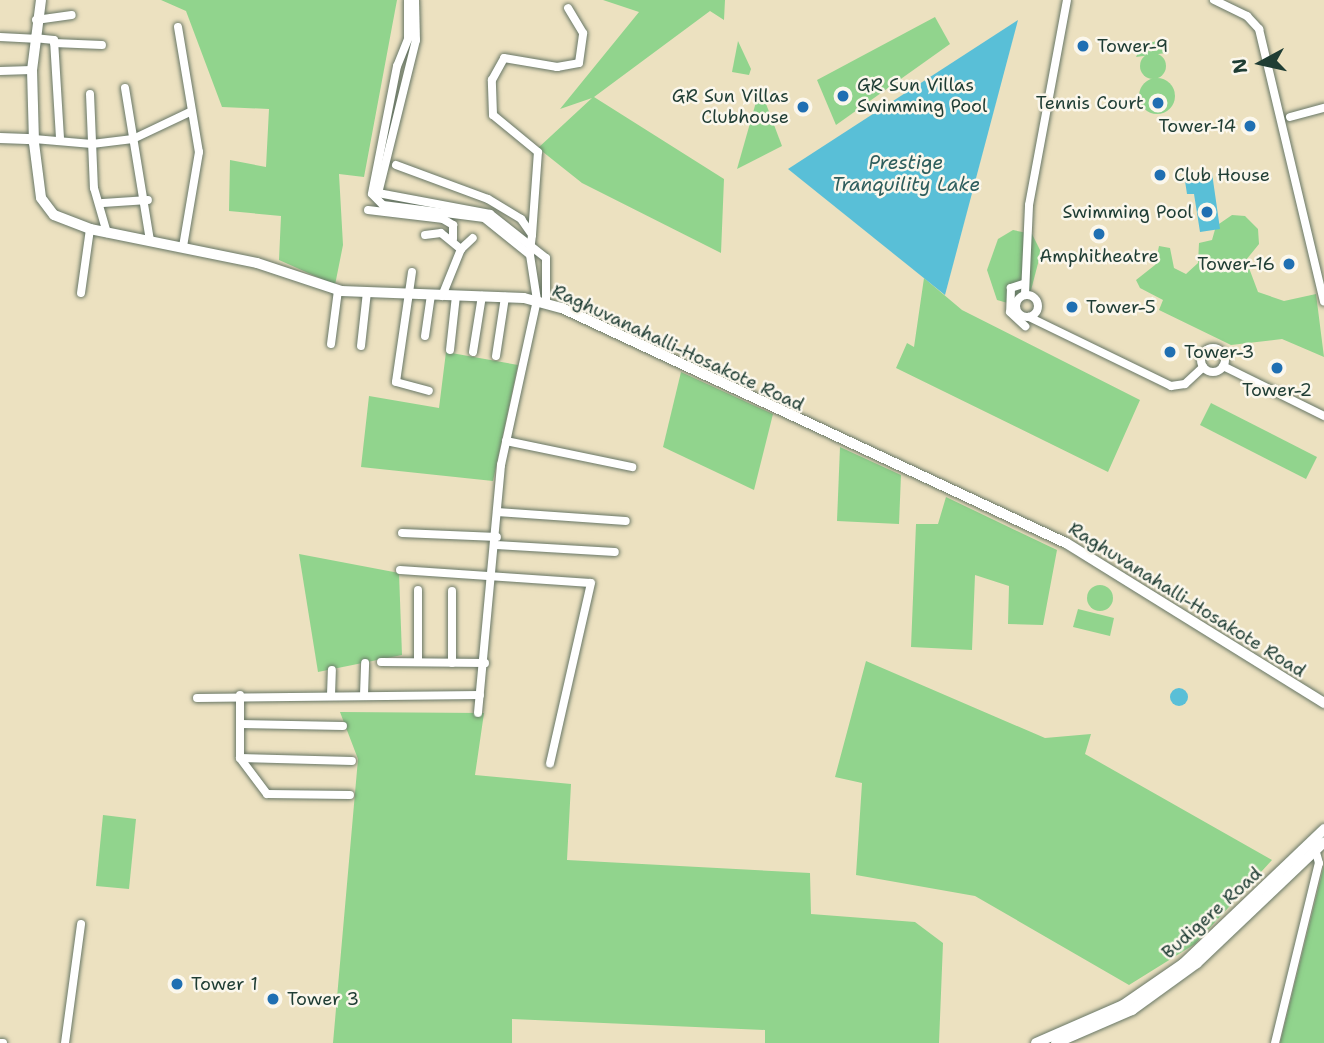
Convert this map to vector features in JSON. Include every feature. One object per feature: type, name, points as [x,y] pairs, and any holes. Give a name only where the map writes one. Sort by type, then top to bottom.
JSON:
[{"type":"main road","name":"Raghuvanahalli-Hosakote Road","points":[[41,0],[36,20],[32,70],[34,139],[46,208],[90,229],[183,247],[338,290],[542,301],[1066,543],[1324,703]]},
{"type":"main road","points":[[0,138],[34,139]]},
{"type":"main road","name":"Budigere Road","points":[[1056,1043],[1132,1010],[1197,963],[1319,845],[1324,829]]},
{"type":"main road","name":"Budigere Road","points":[[1036,1043],[1123,1005],[1184,963],[1319,845]]},
{"type":"street","points":[[408,0],[408,39],[377,197],[486,211],[530,251],[546,258],[542,301],[506,441],[478,713]]},
{"type":"street","points":[[401,67],[416,40],[415,0]]},
{"type":"street","points":[[1027,321],[1039,306],[1025,294],[1023,284],[1029,205],[1068,0]]},
{"type":"street","points":[[1214,0],[1247,16],[1259,29],[1324,301]]},
{"type":"street","points":[[542,301],[530,251],[538,152],[494,115],[492,80],[504,58],[565,68],[579,63],[583,33],[568,8]]},
{"type":"street","points":[[36,20],[72,15]]},
{"type":"street","points":[[178,27],[199,152],[183,247]]},
{"type":"street","points":[[0,37],[102,45]]},
{"type":"street","points":[[54,43],[61,138]]},
{"type":"street","points":[[0,71],[32,70]]},
{"type":"street","points":[[125,88],[133,139],[148,200],[150,240]]},
{"type":"street","points":[[90,94],[94,188],[103,203],[107,233]]},
{"type":"street","points":[[1290,117],[1324,108]]},
{"type":"street","points":[[34,139],[61,138],[92,144],[133,139],[192,111]]},
{"type":"street","points":[[396,165],[488,199],[521,219],[532,235]]},
{"type":"street","points":[[103,203],[148,200]]},
{"type":"street","points":[[368,210],[443,219],[453,225],[453,239],[461,249]]},
{"type":"street","points":[[81,293],[90,229]]},
{"type":"street","points":[[425,235],[453,239]]},
{"type":"street","points":[[442,296],[461,249],[473,238]]},
{"type":"street","points":[[412,272],[396,384],[429,391]]},
{"type":"street","points":[[1023,284],[1012,288],[1010,312],[1171,386],[1185,384],[1203,367],[1203,352],[1214,348],[1223,354],[1223,366]]},
{"type":"street","points":[[331,344],[338,290]]},
{"type":"street","points":[[361,346],[367,292]]},
{"type":"street","points":[[1025,294],[1016,306],[1027,321]]},
{"type":"street","points":[[425,336],[430,295]]},
{"type":"street","points":[[450,350],[456,296]]},
{"type":"street","points":[[473,352],[482,296]]},
{"type":"street","points":[[496,356],[505,297]]},
{"type":"street","points":[[1203,367],[1215,372],[1223,366]]},
{"type":"street","points":[[1223,366],[1324,416]]},
{"type":"street","points":[[506,441],[632,467]]},
{"type":"street","points":[[497,512],[626,521]]},
{"type":"street","points":[[402,533],[615,552]]},
{"type":"street","points":[[400,570],[591,583],[550,762]]},
{"type":"street","points":[[418,590],[418,663]]},
{"type":"street","points":[[452,591],[452,663]]},
{"type":"street","points":[[381,662],[485,663]]},
{"type":"street","points":[[364,695],[365,663]]},
{"type":"street","points":[[331,695],[332,670]]},
{"type":"street","points":[[197,698],[240,695],[480,695]]},
{"type":"street","points":[[240,695],[240,758],[267,794],[350,795]]},
{"type":"street","points":[[240,724],[343,726]]},
{"type":"street","points":[[240,758],[352,761]]},
{"type":"street","points":[[1275,1043],[1319,845]]},
{"type":"street","points":[[65,1043],[81,924]]},
{"type":"green space","points":[[161,0],[397,0],[364,177],[339,174],[343,245],[335,285],[279,260],[281,216],[229,211],[230,160],[266,167],[269,109],[222,107],[186,11]]},
{"type":"green space","points":[[603,0],[725,0],[724,20],[710,11],[594,97],[724,179],[721,253],[582,183],[538,148],[592,98],[560,109],[639,12]]},
{"type":"green space","points":[[935,17],[950,44],[836,125],[817,80]]},
{"type":"green space","points":[[1164,39],[1166,53],[1136,57],[1142,45]]},
{"type":"green space","points":[[738,41],[751,69],[749,75],[732,72]]},
{"type":"green space","points":[[1153,53],[1162,57],[1166,66],[1162,75],[1153,79],[1144,75],[1140,66],[1144,57]]},
{"type":"green space","points":[[1157,78],[1170,83],[1175,96],[1170,109],[1157,114],[1144,109],[1139,96],[1144,83]]},
{"type":"green space","points":[[760,88],[782,146],[737,169]]},
{"type":"green space","points":[[1232,215],[1245,216],[1258,229],[1259,244],[1246,260],[1258,292],[1284,301],[1316,294],[1324,357],[1282,339],[1231,345],[1159,310],[1163,300],[1140,288],[1136,280],[1155,265],[1159,246],[1170,248],[1174,268],[1186,274],[1198,263],[1199,243],[1212,240],[1216,226]]},
{"type":"green space","points":[[1013,230],[1032,234],[1041,252],[1030,294],[1015,305],[997,300],[987,270],[998,239]]},
{"type":"green space","points":[[924,278],[962,310],[1140,400],[1108,472],[896,368],[907,343],[914,347]]},
{"type":"green space","points":[[446,352],[518,365],[493,481],[361,467],[369,396],[439,408]]},
{"type":"green space","points":[[681,372],[773,414],[754,490],[663,447]]},
{"type":"green space","points":[[1211,403],[1317,457],[1306,479],[1200,425]]},
{"type":"green space","points":[[840,447],[901,475],[899,524],[837,521]]},
{"type":"green space","points":[[946,497],[1057,550],[1043,625],[1008,624],[1009,586],[975,575],[972,650],[911,647],[916,524],[938,524]]},
{"type":"green space","points":[[299,554],[399,573],[402,655],[318,672]]},
{"type":"green space","points":[[1100,585],[1109,589],[1113,598],[1109,607],[1100,611],[1091,607],[1087,598],[1091,589]]},
{"type":"green space","points":[[1078,609],[1114,618],[1110,636],[1073,627]]},
{"type":"green space","points":[[866,661],[1045,738],[1091,734],[1085,754],[1272,860],[1195,944],[1129,985],[975,896],[856,875],[862,783],[835,777]]},
{"type":"green space","points":[[340,712],[484,713],[475,775],[571,784],[567,860],[810,873],[811,914],[915,922],[943,943],[939,1043],[765,1043],[765,1030],[512,1019],[512,1043],[333,1043],[358,759]]},
{"type":"green space","points":[[103,815],[136,819],[129,889],[96,886]]},
{"type":"green space","points":[[1324,865],[1324,1043],[1280,1043]]},
{"type":"water","name":"Prestige Tranquility Lake","points":[[1018,20],[945,295],[788,169]]},
{"type":"water","name":"Swimming Pool","points":[[1212,173],[1220,229],[1200,232],[1194,194],[1187,194],[1185,181]]},
{"type":"water","points":[[1179,688],[1185,691],[1188,697],[1185,703],[1179,706],[1173,703],[1170,697],[1173,691]]},
{"type":"place","name":"Tower-9","points":[[1083,46]]},
{"type":"place","name":"GR Sun Villas Swimming Pool","points":[[843,96]]},
{"type":"place","name":"Tennis Court","points":[[1158,103]]},
{"type":"place","name":"GR Sun Villas Clubhouse","points":[[803,107]]},
{"type":"place","name":"Tower-14","points":[[1250,126]]},
{"type":"place","name":"Club House","points":[[1160,175]]},
{"type":"place","name":"Swimming Pool","points":[[1207,212]]},
{"type":"place","name":"Amphitheatre","points":[[1099,234]]},
{"type":"place","name":"Tower-16","points":[[1289,264]]},
{"type":"place","name":"Tower-5","points":[[1072,307]]},
{"type":"place","name":"Tower-3","points":[[1170,352]]},
{"type":"place","name":"Tower-2","points":[[1277,368]]},
{"type":"place","name":"Tower 1","points":[[177,984]]},
{"type":"place","name":"Tower 3","points":[[273,999]]}]
